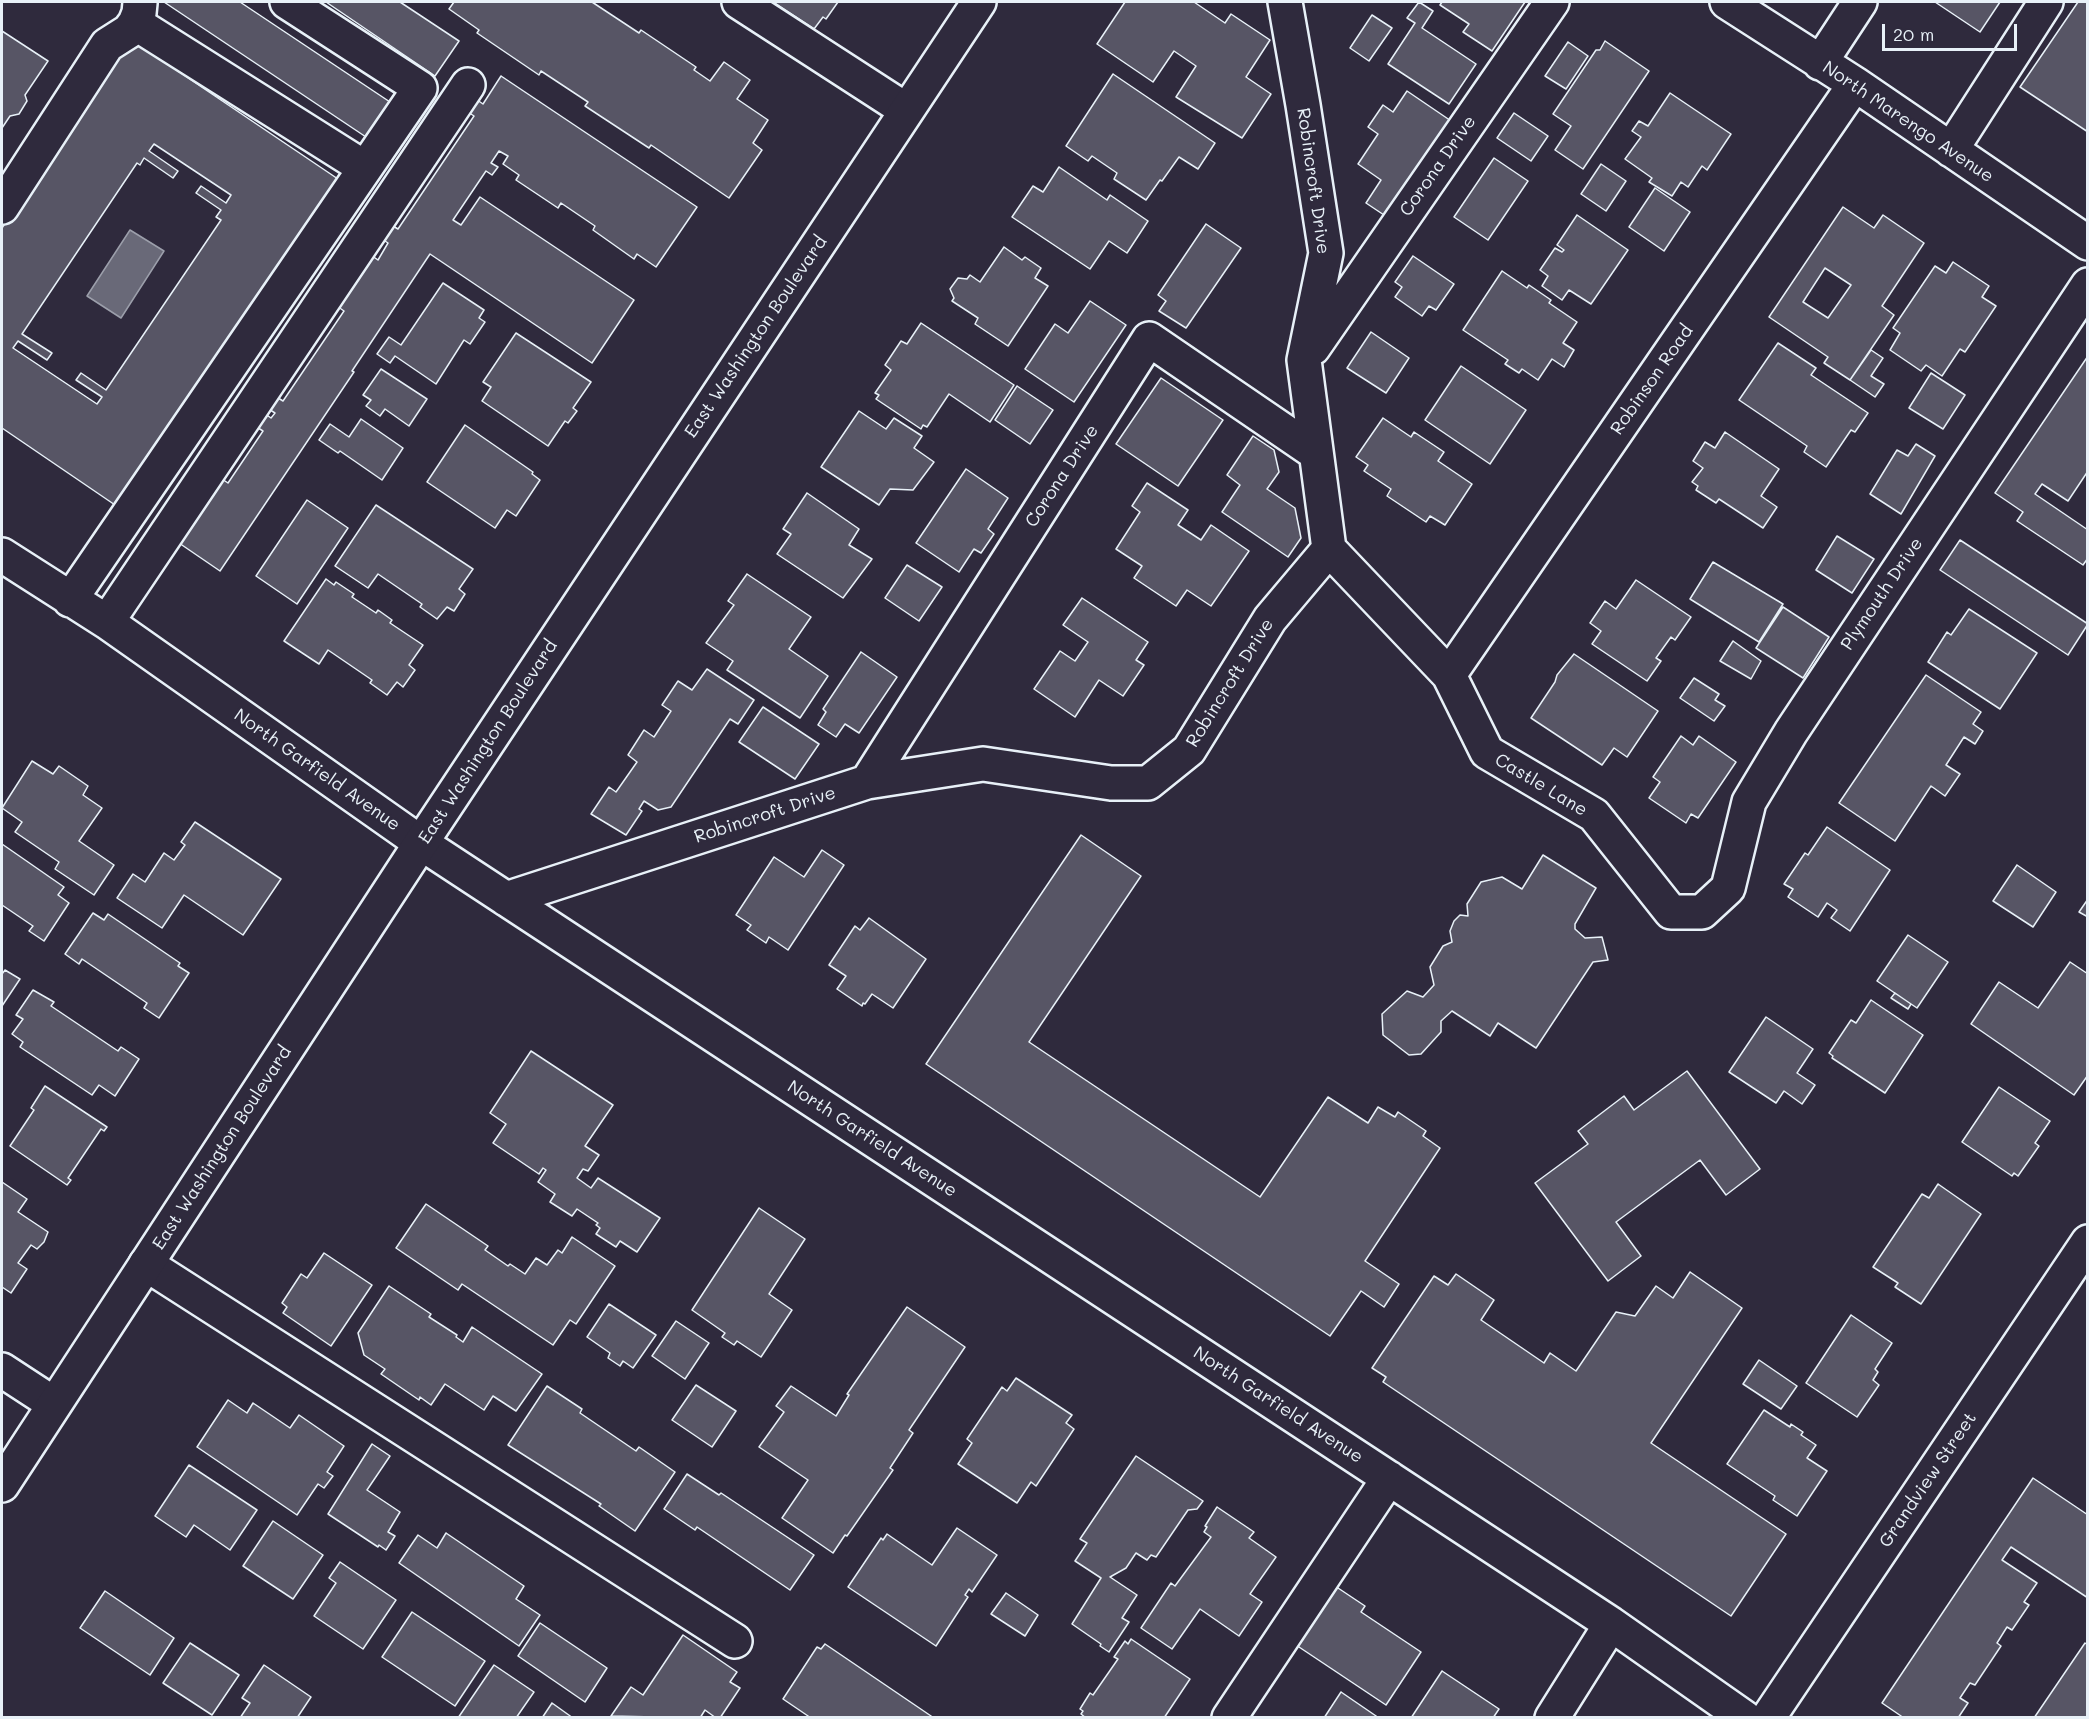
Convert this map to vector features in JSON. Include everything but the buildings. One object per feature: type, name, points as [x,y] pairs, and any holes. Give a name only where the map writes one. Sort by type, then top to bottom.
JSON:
[{"type":"street","points":[[70,600],[420,88],[287,2]]},
{"type":"street","points":[[739,2],[906,110]]},
{"type":"street","name":"East Washington Boulevard","points":[[2,1485],[421,843],[979,2]]},
{"type":"street","name":"Robincroft Drive","points":[[506,899],[867,782],[983,764],[1111,783],[1148,783],[1190,750],[1270,619],[1329,549],[1304,360],[1326,253],[1304,105],[1285,2]]},
{"type":"street","name":"Corona Drive","points":[[1304,360],[1552,2]]},
{"type":"street","name":"North Marengo Avenue","points":[[1728,2],[1855,84],[2088,243]]},
{"type":"street","points":[[1820,63],[1860,2]]},
{"type":"street","points":[[1951,150],[2046,2]]},
{"type":"street","points":[[2,207],[107,45],[129,31],[137,12],[364,168]]},
{"type":"street","name":"Robinson Road","points":[[1449,675],[1855,84]]},
{"type":"street","points":[[107,622],[468,85]]},
{"type":"street","name":"Plymouth Drive","points":[[1702,912],[1728,888],[1749,802],[1791,732],[2088,285]]},
{"type":"street","name":"Corona Drive","points":[[867,782],[1149,339],[1316,453]]},
{"type":"street","name":"Castle Lane","points":[[1329,549],[1449,675],[1487,752],[1594,815],[1671,912],[1702,912]]},
{"type":"street","name":"North Garfield Avenue","points":[[2,555],[107,622],[421,843],[1611,1624],[1745,1718]]},
{"type":"street","name":"Grandview Street","points":[[1768,1718],[2088,1242]]},
{"type":"street","points":[[146,1264],[735,1641]]},
{"type":"street","points":[[2,1370],[54,1404]]},
{"type":"street","points":[[1229,1718],[1389,1478]]},
{"type":"street","points":[[1552,1718],[1611,1624]]},
{"type":"water","points":[[130,230],[164,251],[121,318],[87,296]]}]
